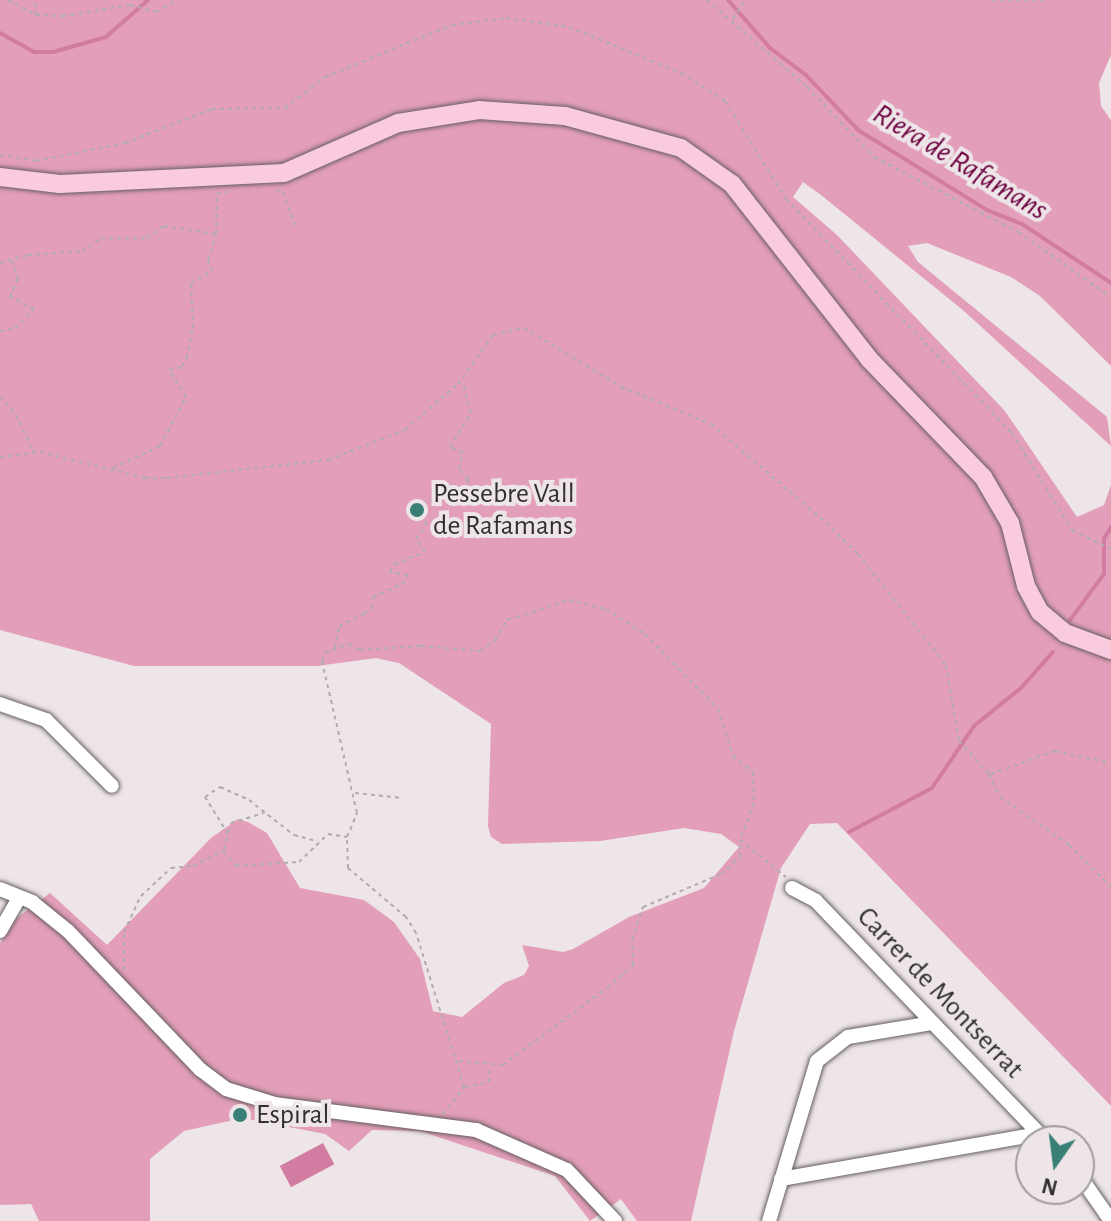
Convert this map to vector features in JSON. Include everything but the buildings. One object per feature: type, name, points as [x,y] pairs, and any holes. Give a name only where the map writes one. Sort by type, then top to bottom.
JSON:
[{"type":"main road","points":[[0,177],[60,184],[284,173],[398,123],[479,110],[565,116],[681,148],[732,184],[869,359],[983,477],[1010,523],[1026,586],[1040,612],[1065,633],[1111,650]]},
{"type":"street","points":[[0,704],[46,720],[112,786]]},
{"type":"street","name":"Carrer de Montserrat","points":[[792,888],[816,901],[1031,1125]]},
{"type":"street","points":[[0,889],[20,897],[68,931],[201,1070],[238,1095],[275,1104],[438,1122],[476,1130],[555,1162],[615,1221]]},
{"type":"street","points":[[0,931],[20,897]]},
{"type":"street","points":[[769,1221],[817,1061],[831,1047],[848,1037],[933,1023]]},
{"type":"street","points":[[781,1179],[1015,1141]]},
{"type":"street","points":[[1095,1198],[1111,1221]]},
{"type":"path","points":[[8,0],[36,15],[63,16],[130,5],[156,12],[177,0]]},
{"type":"path","points":[[35,0],[36,15]]},
{"type":"path","points":[[707,0],[733,19],[874,157],[1018,232],[1111,297]]},
{"type":"path","points":[[733,19],[745,0]]},
{"type":"path","points":[[992,0],[1049,0]]},
{"type":"path","points":[[0,155],[25,163],[58,158],[125,143],[212,109],[285,108],[333,73],[452,25],[506,18],[569,27],[681,73],[725,101],[786,199],[1005,424],[1072,530],[1111,549]]},
{"type":"path","points":[[267,187],[283,192],[295,225]]},
{"type":"path","points":[[110,470],[160,446],[186,397],[169,370],[182,367],[187,358],[193,328],[191,283],[212,271],[208,260],[216,234],[217,194],[236,189]]},
{"type":"path","points":[[0,263],[82,251],[101,238],[147,238],[164,226],[216,234]]},
{"type":"path","points":[[0,331],[15,328],[34,309],[10,297],[18,279],[12,261]]},
{"type":"path","points":[[0,457],[34,453],[110,470],[167,478],[353,454],[405,430],[461,380],[493,335],[524,328],[610,382],[726,435],[858,554],[919,629],[952,680],[959,741],[989,774],[1000,797],[1069,845],[1111,887]]},
{"type":"path","points":[[335,649],[339,626],[372,608],[373,597],[402,584],[408,575],[390,572],[394,564],[425,552],[416,539],[426,525],[422,503],[466,491],[468,479],[459,469],[463,453],[450,447],[471,413],[461,380]]},
{"type":"path","points":[[0,397],[16,415],[34,453]]},
{"type":"path","points":[[458,1061],[479,1059],[490,1065],[503,1065],[633,965],[632,940],[643,907],[721,874],[740,857],[740,840],[754,803],[753,772],[733,756],[718,709],[645,634],[606,609],[569,600],[507,620],[495,640],[480,651],[421,646],[360,650],[349,644],[335,649],[322,661],[357,813],[347,837],[348,868],[406,917],[416,933],[464,1087]]},
{"type":"path","points":[[989,774],[1012,771],[1055,751],[1111,763]]},
{"type":"path","points":[[228,834],[205,797],[213,789],[233,792],[294,835],[319,841]]},
{"type":"path","points":[[354,793],[403,798]]},
{"type":"path","points":[[117,981],[125,968],[122,939],[141,896],[171,868],[193,866],[223,851],[231,823],[264,813]]},
{"type":"path","points":[[223,851],[236,866],[249,868],[277,859],[299,862],[328,834],[347,837]]},
{"type":"path","points":[[740,840],[781,868],[792,888]]},
{"type":"path","points":[[438,1122],[464,1087],[489,1082],[490,1065]]},
{"type":"shaded area","points":[[0,0],[1111,0],[1111,55],[1099,83],[1101,106],[1111,120],[1111,366],[1040,296],[1011,277],[927,243],[908,246],[918,262],[1107,417],[1111,446],[964,311],[821,195],[803,182],[793,197],[837,235],[1005,411],[1077,517],[1104,505],[1111,485],[1111,1106],[837,823],[810,824],[781,868],[734,1031],[691,1221],[637,1221],[621,1199],[590,1221],[555,1176],[420,1131],[372,1130],[349,1151],[325,1134],[243,1118],[184,1131],[150,1159],[150,1221],[39,1221],[31,1204],[0,1205],[0,943],[14,920],[50,893],[107,945],[211,838],[238,819],[248,822],[267,833],[300,888],[364,900],[394,922],[420,959],[433,1011],[462,1017],[504,983],[524,975],[529,966],[522,945],[563,952],[573,949],[629,917],[704,888],[739,847],[721,834],[684,828],[600,841],[502,844],[491,837],[488,826],[491,724],[399,663],[376,658],[317,666],[134,666],[0,630]]},
{"type":"shaded area","points":[[323,1143],[334,1164],[291,1187],[280,1166]]},
{"type":"waterway","name":"Riera de Rafamans","points":[[0,33],[34,52],[53,52],[106,37],[148,0]]},
{"type":"waterway","name":"Riera de Rafamans","points":[[728,0],[770,48],[806,75],[858,130],[987,210],[1022,224],[1111,283]]},
{"type":"waterway","points":[[1070,620],[1104,574],[1104,539],[1111,527]]},
{"type":"waterway","points":[[849,832],[932,788],[974,726],[1021,688],[1053,652]]},
{"type":"place","name":"Pessebre Vall de Rafamans","points":[[417,510]]},
{"type":"place","name":"Espiral","points":[[240,1115]]}]
